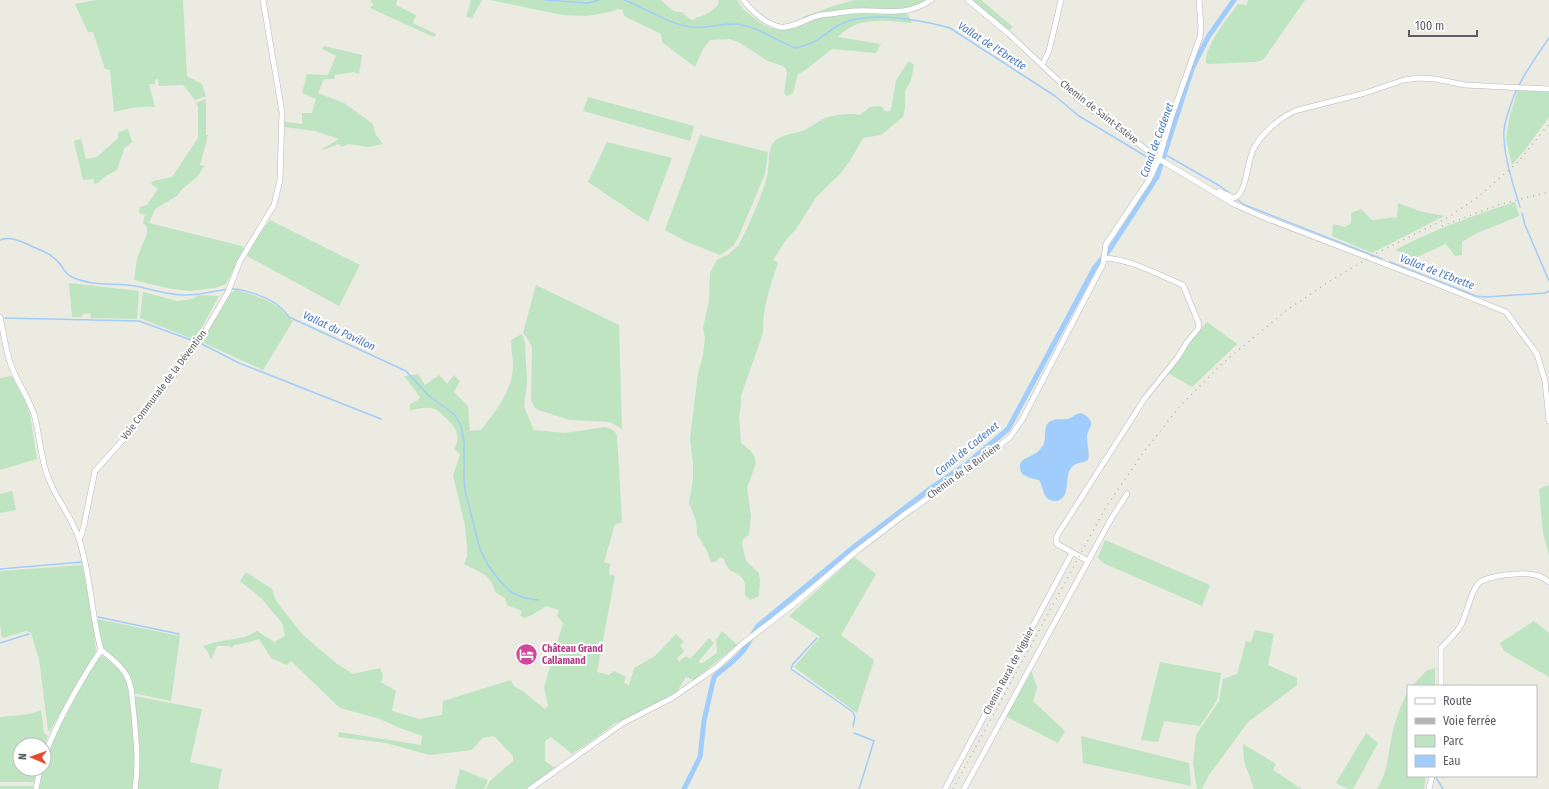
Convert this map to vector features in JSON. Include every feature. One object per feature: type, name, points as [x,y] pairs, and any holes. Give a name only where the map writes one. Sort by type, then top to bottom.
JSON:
[{"type":"street","name":"Voie Communale de la Dévention","points":[[79,538],[83,529],[95,471],[138,423],[200,340],[228,292],[240,261],[274,205],[280,180],[282,112],[266,22],[264,0]]},
{"type":"street","points":[[743,0],[766,21],[781,27],[790,26],[819,16],[854,11],[910,11],[931,0]]},
{"type":"street","name":"Chemin de Saint-Estève","points":[[968,0],[1011,32],[1042,65],[1077,98],[1162,160],[1205,186]]},
{"type":"street","points":[[1042,65],[1049,51],[1062,0]]},
{"type":"street","name":"Chemin de la Burlière","points":[[530,789],[623,723],[683,692],[717,667],[871,540],[905,514],[976,465],[1010,437],[1022,420],[1103,264],[1106,244],[1162,160],[1176,103],[1198,44],[1201,27],[1199,0]]},
{"type":"street","points":[[1205,186],[1234,198],[1243,190],[1249,159],[1254,146],[1276,122],[1298,110],[1365,93],[1404,80],[1419,78],[1435,79],[1464,85],[1549,90]]},
{"type":"street","points":[[1205,186],[1234,204],[1263,217],[1506,312],[1537,354],[1545,382],[1549,421]]},
{"type":"street","points":[[1088,561],[1057,544],[1056,539],[1058,534],[1145,398],[1178,357],[1187,342],[1198,329],[1199,324],[1183,285],[1114,258],[1105,257]]},
{"type":"street","points":[[0,317],[11,365],[31,406],[36,422],[47,474],[54,492],[71,519],[79,538],[88,573],[95,627],[101,650],[125,672],[131,689],[138,756],[138,771],[135,789]]},
{"type":"street","points":[[964,789],[1113,514],[1127,494]]},
{"type":"street","name":"Chemin Rural de Viguier","points":[[945,789],[1072,553]]},
{"type":"street","points":[[1441,685],[1441,648],[1456,633],[1464,618],[1475,588],[1480,583],[1493,577],[1527,574],[1535,575],[1549,582]]},
{"type":"street","points":[[52,737],[101,650]]},
{"type":"street","points":[[36,789],[38,777]]},
{"type":"street","points":[[1429,789],[1432,777]]},
{"type":"green space","points":[[96,0],[183,0],[187,76],[202,84],[206,96],[195,100],[183,85],[159,86],[158,79],[155,80],[155,84],[149,84],[155,107],[140,107],[114,112],[110,70],[105,69],[93,32],[88,32],[75,4]]},
{"type":"green space","points":[[370,0],[397,0],[396,5],[416,15],[413,23],[436,34],[434,37],[372,9],[370,7],[374,5]]},
{"type":"green space","points":[[471,0],[482,0],[472,18],[466,17]]},
{"type":"green space","points":[[490,0],[661,0],[673,10],[682,12],[690,19],[694,20],[697,17],[703,16],[711,11],[718,5],[719,0],[737,0],[742,8],[754,18],[762,24],[775,29],[788,28],[816,18],[843,12],[870,11],[907,13],[912,23],[872,21],[854,25],[838,37],[881,44],[876,53],[832,49],[798,74],[793,93],[787,96],[784,93],[787,73],[783,66],[768,61],[740,43],[730,39],[710,40],[703,49],[695,67],[662,42],[661,34],[624,16],[623,11],[620,9],[587,16],[562,15]]},
{"type":"green space","points":[[855,0],[926,0],[910,7],[896,9],[850,9],[826,12],[803,18],[833,6]]},
{"type":"green space","points":[[973,0],[981,0],[1013,27],[1008,31]]},
{"type":"green space","points":[[1248,0],[1305,0],[1263,60],[1256,62],[1206,63],[1209,48],[1218,32],[1238,4],[1247,5]]},
{"type":"green space","points":[[324,46],[362,55],[359,74],[353,72],[335,75],[334,79],[324,79],[318,93],[344,103],[373,124],[376,135],[383,144],[368,147],[348,144],[342,147],[339,144],[323,150],[322,149],[339,139],[315,131],[285,127],[285,122],[302,124],[302,113],[312,113],[316,99],[302,93],[307,74],[328,75],[336,56],[322,49]]},
{"type":"green space","points":[[909,61],[914,65],[911,80],[905,92],[905,108],[903,117],[881,135],[863,138],[850,161],[839,175],[817,196],[796,229],[786,240],[773,260],[778,263],[765,306],[763,333],[741,396],[739,417],[741,443],[751,451],[756,463],[747,488],[751,516],[749,535],[743,539],[742,544],[746,561],[759,573],[760,580],[759,596],[750,600],[745,595],[745,585],[743,579],[741,576],[728,568],[724,559],[720,557],[716,562],[711,562],[707,551],[697,534],[696,521],[689,503],[693,479],[690,439],[698,373],[703,355],[705,338],[703,328],[709,301],[710,273],[717,260],[729,254],[741,241],[763,189],[768,172],[770,151],[775,141],[782,136],[805,130],[821,120],[835,115],[860,115],[870,107],[881,106],[886,112],[891,110],[896,80]]},
{"type":"green space","points":[[1518,90],[1549,92],[1549,117],[1512,165],[1506,139],[1510,115]]},
{"type":"green space","points":[[588,97],[694,126],[690,141],[583,111]]},
{"type":"green space","points":[[206,99],[206,135],[208,135],[200,165],[204,166],[198,176],[181,190],[177,196],[155,209],[149,223],[242,246],[244,249],[226,284],[215,288],[189,291],[167,288],[134,280],[137,258],[147,234],[147,227],[143,223],[145,215],[139,213],[140,207],[147,205],[158,189],[151,184],[153,181],[172,177],[198,138],[198,107],[196,103]]},
{"type":"green space","points":[[128,129],[132,142],[124,149],[117,170],[104,177],[98,183],[94,184],[94,179],[83,180],[74,141],[81,139],[86,159],[97,157],[118,138],[118,132]]},
{"type":"green space","points":[[700,135],[768,152],[765,174],[738,238],[733,246],[720,255],[687,242],[665,230]]},
{"type":"green space","points":[[607,142],[672,158],[648,222],[588,182]]},
{"type":"green space","points":[[1515,202],[1519,216],[1475,234],[1462,242],[1462,255],[1455,256],[1446,244],[1415,258],[1395,250],[1454,223]]},
{"type":"green space","points":[[1398,203],[1419,211],[1444,216],[1372,253],[1332,236],[1333,224],[1345,227],[1351,223],[1351,213],[1361,209],[1372,220],[1397,217]]},
{"type":"green space","points":[[270,220],[360,265],[339,306],[247,256],[250,247]]},
{"type":"green space","points":[[69,283],[139,291],[137,319],[91,318],[90,313],[83,314],[82,317],[72,317]]},
{"type":"green space","points":[[536,285],[619,325],[622,429],[610,422],[570,420],[535,408],[531,400],[532,347],[523,333]]},
{"type":"green space","points":[[236,290],[257,296],[272,303],[293,321],[263,370],[202,342],[230,293]]},
{"type":"green space","points":[[143,292],[177,301],[192,299],[199,295],[219,296],[195,340],[140,318]]},
{"type":"green space","points":[[1207,322],[1237,344],[1192,387],[1168,373],[1189,343]]},
{"type":"green space","points":[[522,334],[525,342],[527,382],[524,407],[534,430],[565,433],[605,427],[613,430],[617,436],[622,520],[621,523],[615,524],[604,562],[610,564],[609,574],[615,576],[597,672],[609,675],[614,671],[626,677],[624,683],[629,685],[634,668],[655,656],[676,634],[684,642],[680,645],[684,652],[677,658],[679,662],[686,656],[690,659],[709,638],[714,643],[699,661],[701,664],[717,653],[716,640],[722,631],[737,645],[694,680],[686,677],[676,693],[628,718],[615,723],[572,754],[551,737],[545,741],[545,761],[555,768],[526,789],[486,789],[490,781],[513,761],[513,756],[494,736],[482,738],[472,750],[430,755],[386,743],[338,737],[339,732],[421,745],[422,736],[380,719],[340,708],[291,661],[287,665],[271,658],[259,639],[234,645],[231,648],[230,646],[217,646],[211,660],[208,652],[203,646],[245,637],[257,631],[274,642],[285,636],[282,623],[262,599],[240,581],[246,572],[272,589],[276,601],[303,635],[337,664],[353,674],[380,668],[383,676],[381,682],[396,691],[392,711],[419,719],[442,715],[443,701],[511,680],[514,686],[545,709],[548,706],[544,687],[563,623],[557,616],[559,610],[546,606],[524,618],[520,616],[522,611],[507,605],[505,598],[495,592],[491,581],[484,574],[464,564],[467,557],[465,525],[453,476],[460,454],[454,449],[457,439],[456,431],[449,421],[435,409],[426,408],[410,410],[410,404],[418,400],[420,397],[404,376],[418,374],[425,385],[439,375],[447,384],[454,375],[460,381],[454,392],[468,406],[470,431],[481,430],[502,401],[510,385],[513,367],[511,340]]},
{"type":"green space","points":[[12,376],[30,414],[37,459],[0,470],[0,378]]},
{"type":"green space","points":[[1549,485],[1549,556],[1543,533],[1539,489]]},
{"type":"green space","points":[[12,491],[16,510],[0,513],[0,494]]},
{"type":"green space","points":[[1105,540],[1210,585],[1202,606],[1103,563],[1098,557]]},
{"type":"green space","points":[[854,557],[876,574],[841,635],[874,660],[857,713],[794,667],[820,637],[789,616]]},
{"type":"green space","points":[[82,565],[92,615],[96,651],[92,661],[85,670],[50,731],[48,730],[39,659],[31,633],[27,631],[2,638],[0,625],[0,571]]},
{"type":"green space","points":[[97,619],[180,636],[171,701],[133,693],[131,681],[103,647],[99,637]]},
{"type":"green space","points":[[1534,621],[1549,633],[1549,677],[1504,651],[1500,643]]},
{"type":"green space","points":[[1255,630],[1274,634],[1268,665],[1297,678],[1297,685],[1248,722],[1209,775],[1202,789],[1197,789],[1193,763],[1196,735],[1219,701],[1223,679],[1237,674],[1246,641],[1251,642]]},
{"type":"green space","points":[[103,656],[120,670],[128,685],[136,762],[134,789],[38,789],[41,777],[52,777],[52,742],[98,658]]},
{"type":"green space","points":[[1160,662],[1221,673],[1217,700],[1200,726],[1164,721],[1158,742],[1141,740]]},
{"type":"green space","points":[[1435,668],[1435,685],[1413,685],[1426,671]]},
{"type":"green space","points":[[1031,670],[1037,687],[1033,701],[1065,731],[1058,743],[1005,716]]},
{"type":"green space","points":[[1407,693],[1407,777],[1426,777],[1424,789],[1377,789],[1386,769],[1392,735]]},
{"type":"green space","points":[[134,696],[202,709],[190,762],[222,769],[218,789],[137,789],[140,754]]},
{"type":"green space","points":[[41,710],[44,733],[48,736],[12,737],[12,777],[35,777],[34,782],[0,782],[0,717],[30,714]]},
{"type":"green space","points":[[1366,733],[1378,743],[1353,789],[1348,789],[1336,783]]},
{"type":"green space","points":[[1081,736],[1189,763],[1191,786],[1083,763]]},
{"type":"green space","points":[[1243,744],[1276,764],[1273,770],[1302,789],[1254,789],[1244,761]]},
{"type":"green space","points":[[460,769],[488,780],[484,789],[455,789]]},
{"type":"green space","points":[[0,786],[33,786],[34,789],[0,789]]},
{"type":"water","points":[[1081,413],[1087,416],[1091,422],[1087,437],[1089,454],[1088,460],[1074,465],[1070,470],[1065,494],[1062,498],[1058,501],[1049,500],[1045,495],[1039,480],[1022,474],[1020,469],[1021,462],[1036,453],[1043,445],[1046,428],[1049,422],[1069,418]]},
{"type":"waterway","name":"Vallat de l'Ebrette","points":[[545,0],[588,3],[599,0]]},
{"type":"waterway","name":"Vallat de l'Ebrette","points":[[624,0],[664,19],[681,25],[690,27],[707,27],[730,24],[744,25],[796,48],[810,44],[841,24],[866,18],[895,18],[925,22],[950,28],[1055,96],[1079,116],[1152,160]]},
{"type":"waterway","name":"Canal de Cadenet","points":[[684,789],[700,757],[704,721],[714,677],[743,651],[759,625],[855,546],[931,488],[968,463],[1008,429],[1095,267],[1110,249],[1157,177],[1192,69],[1208,37],[1234,0]]},
{"type":"waterway","points":[[1520,207],[1506,155],[1504,127],[1519,84],[1549,38]]},
{"type":"waterway","name":"Vallat de l'Ebrette","points":[[1166,155],[1220,186],[1231,194]]},
{"type":"waterway","name":"Vallat de l'Ebrette","points":[[1238,200],[1245,205],[1382,259]]},
{"type":"waterway","points":[[1522,213],[1525,225],[1549,281]]},
{"type":"waterway","name":"Vallat du Pavillon","points":[[0,240],[15,240],[45,252],[53,257],[70,276],[87,282],[135,286],[180,295],[228,289]]},
{"type":"waterway","name":"Vallat de l'Ebrette","points":[[1390,262],[1476,296],[1486,297],[1545,293],[1549,291]]},
{"type":"waterway","name":"Vallat du Pavillon","points":[[232,289],[264,297],[276,304],[289,317],[406,371],[428,395],[455,415],[461,426],[464,441],[465,491],[480,549],[488,565],[499,580],[511,592],[524,598],[538,600]]},
{"type":"waterway","points":[[5,318],[139,321],[202,344],[239,363],[381,419]]},
{"type":"waterway","points":[[0,569],[82,562]]},
{"type":"waterway","points":[[98,617],[179,634]]},
{"type":"waterway","points":[[0,643],[29,634]]},
{"type":"waterway","points":[[817,638],[793,664],[791,669],[853,712],[855,717],[853,727]]},
{"type":"waterway","points":[[854,733],[874,741],[859,789]]},
{"type":"waterway","points":[[1436,777],[1443,789]]},
{"type":"railway","points":[[953,789],[1106,507],[1143,453],[1180,406],[1223,363],[1287,310],[1330,281],[1377,253],[1447,218],[1478,197],[1518,162],[1549,124]]},
{"type":"railway","points":[[1442,226],[1498,205],[1549,192]]},
{"type":"place","name":"Château Grand Callamand","points":[[527,655]]}]
